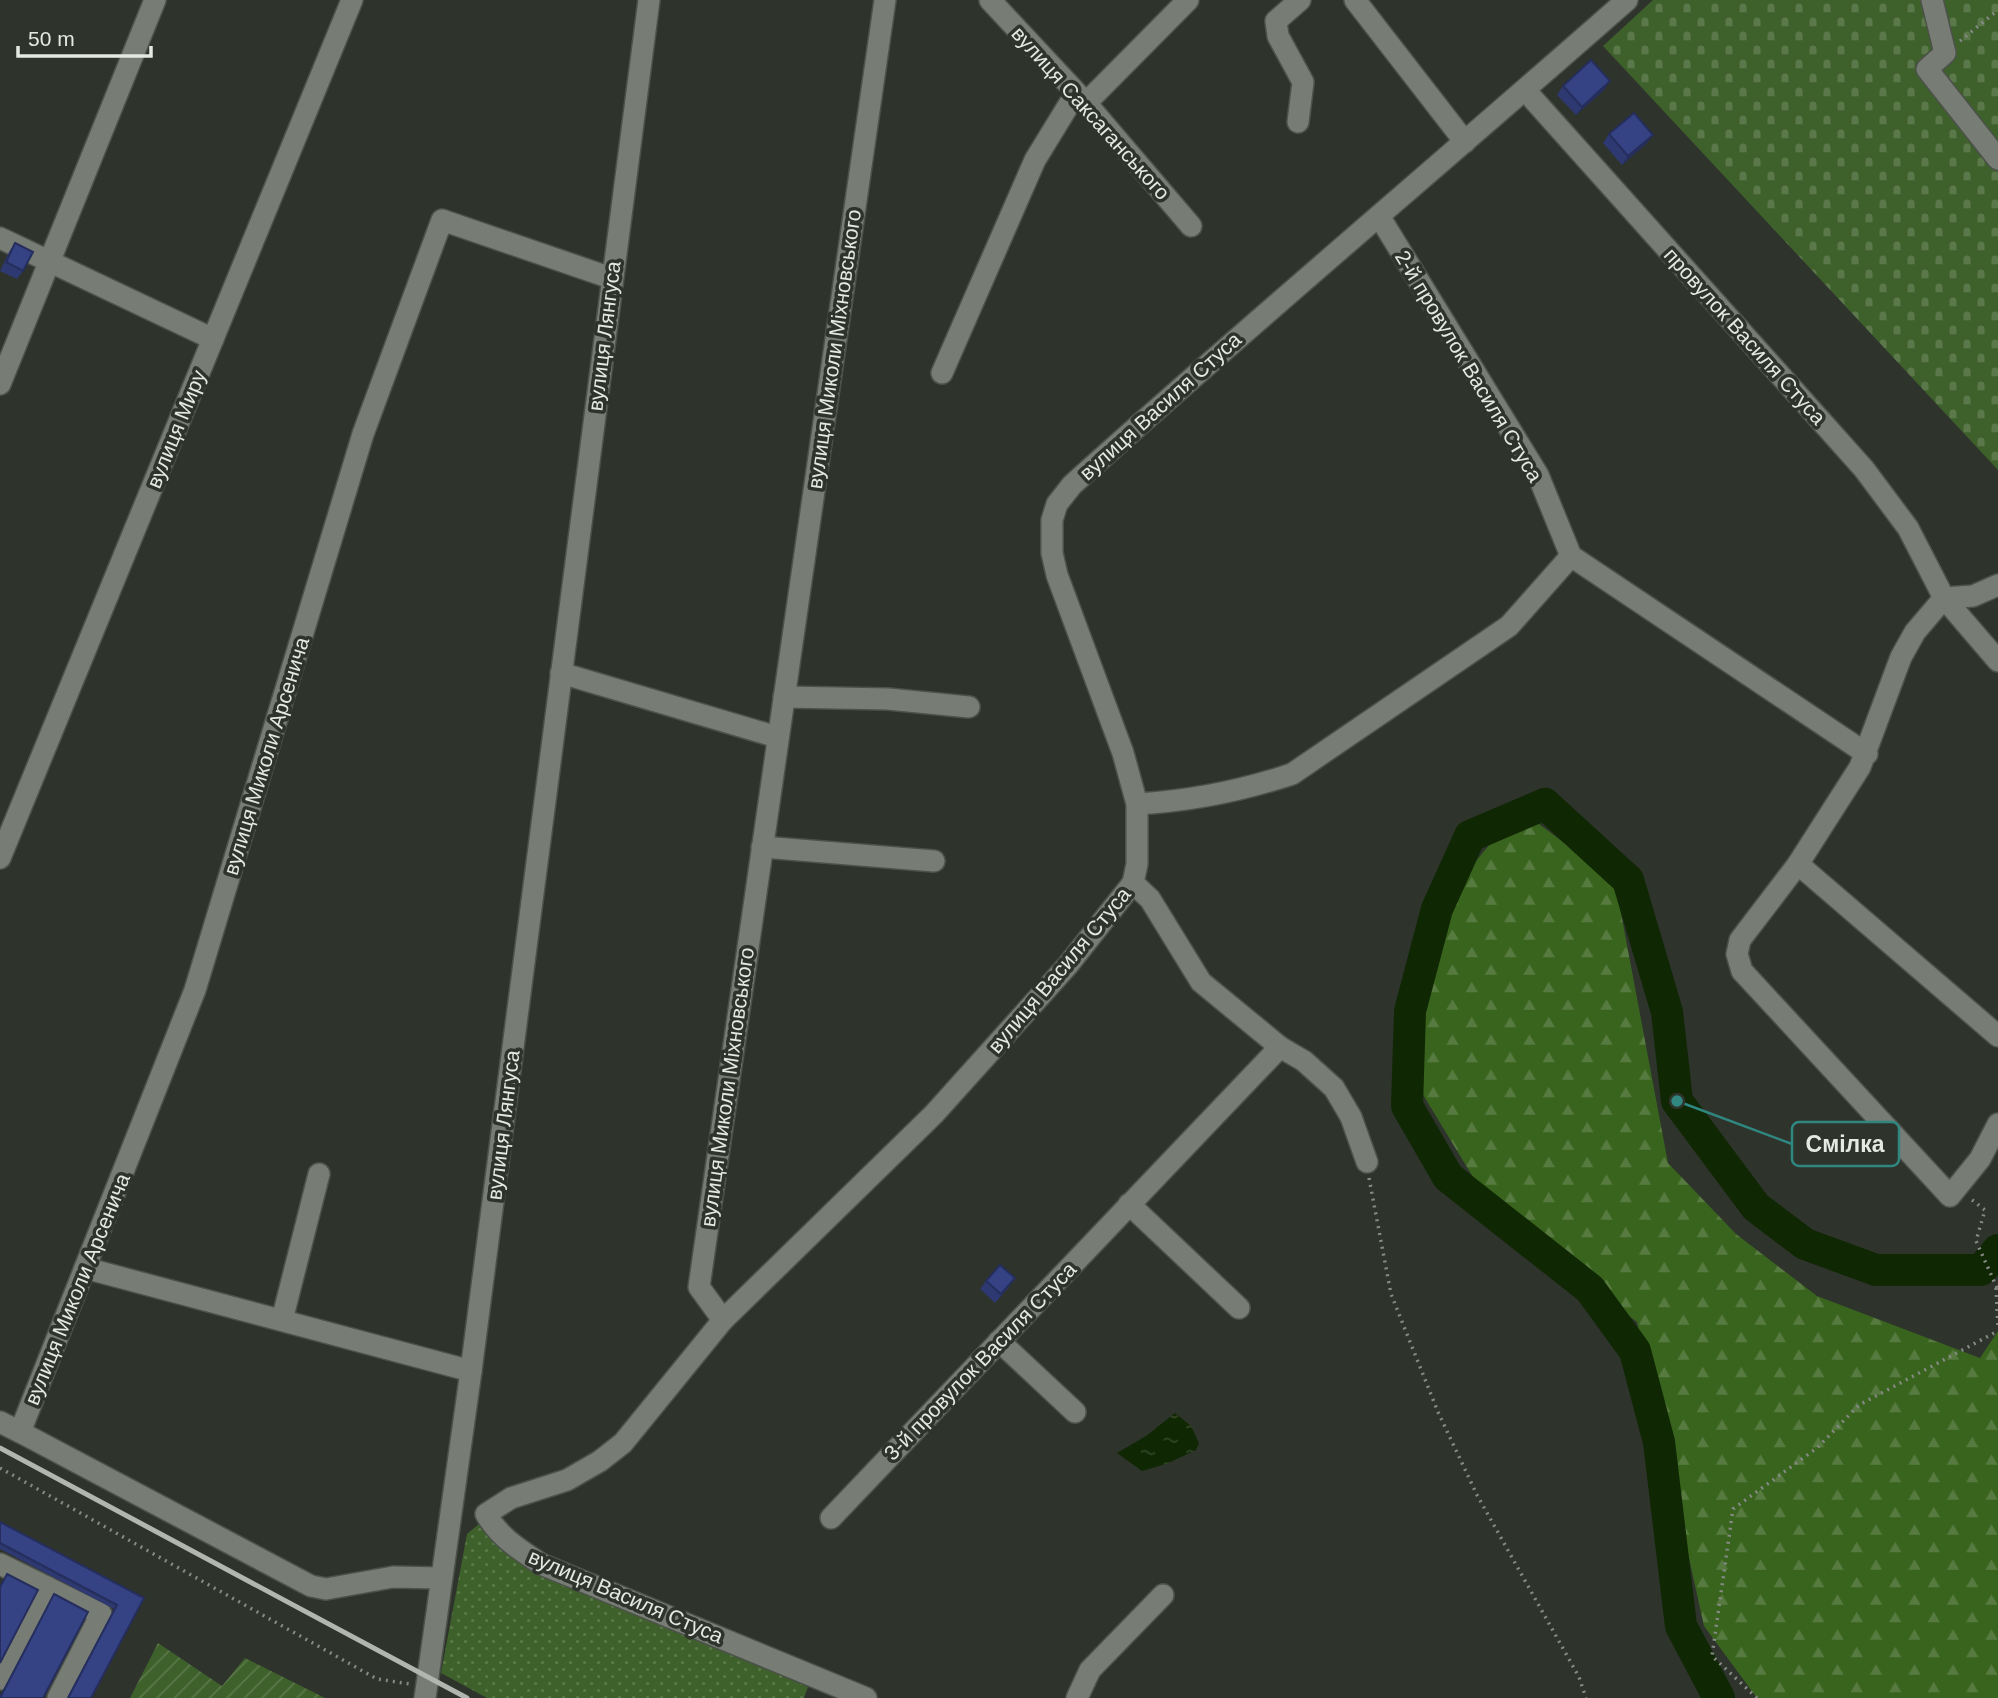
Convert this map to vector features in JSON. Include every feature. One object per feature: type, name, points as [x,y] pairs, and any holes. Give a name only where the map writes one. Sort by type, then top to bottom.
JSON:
[{"type":"street","points":[[0,384],[52,262],[155,0]]},
{"type":"street","name":"вулиця Миру","points":[[0,858],[352,0]]},
{"type":"street","name":"вулиця Лянгуса","points":[[425,1692],[471,1371],[649,0]]},
{"type":"street","name":"вулиця Миколи Міхновського","points":[[723,1320],[699,1287],[884,0]]},
{"type":"street","name":"вулиця Саксаганського","points":[[990,0],[1081,98],[1191,226]]},
{"type":"street","points":[[942,373],[1035,160],[1081,98],[1188,0]]},
{"type":"street","points":[[1298,122],[1303,82],[1278,36],[1276,21],[1300,0]]},
{"type":"street","points":[[1355,0],[1465,142]]},
{"type":"street","name":"вулиця Василя Стуса","points":[[866,1698],[541,1564],[509,1543],[496,1531],[486,1514],[511,1498],[567,1480],[623,1443],[723,1320],[934,1114],[1068,965],[1133,883],[1138,864],[1137,804],[1123,753],[1057,575],[1050,535],[1057,504],[1072,485],[1262,313],[1379,216],[1627,0]]},
{"type":"street","points":[[1932,0],[1945,53],[1927,69],[1998,159]]},
{"type":"street","name":"провулок Василя Стуса","points":[[1525,90],[1864,469],[1908,528],[1944,598],[1998,661]]},
{"type":"street","name":"2-й провулок Василя Стуса","points":[[1379,216],[1538,475],[1571,556]]},
{"type":"street","name":"вулиця Миколи Арсенича","points":[[0,1422],[20,1432],[195,990],[363,435],[442,220],[611,278]]},
{"type":"street","points":[[0,238],[213,339]]},
{"type":"street","points":[[1137,804],[1182,802],[1254,787],[1292,774],[1509,626],[1571,556],[1867,754]]},
{"type":"street","points":[[1998,585],[1973,596],[1944,598],[1915,632],[1901,657],[1867,754],[1798,864],[1740,940],[1737,954],[1742,971],[1950,1196],[1980,1159],[1998,1124]]},
{"type":"street","points":[[561,673],[777,737]]},
{"type":"street","points":[[784,697],[888,699],[970,707]]},
{"type":"street","points":[[762,847],[934,860]]},
{"type":"street","points":[[1798,864],[1998,1036]]},
{"type":"street","points":[[1133,883],[1150,899],[1200,982],[1279,1047],[1304,1061],[1334,1088],[1351,1117],[1367,1162]]},
{"type":"street","name":"3-й провулок Василя Стуса","points":[[831,1518],[1279,1047]]},
{"type":"street","points":[[282,1321],[319,1174]]},
{"type":"street","points":[[1129,1204],[1239,1308]]},
{"type":"street","points":[[85,1268],[471,1371]]},
{"type":"street","points":[[999,1341],[1075,1412]]},
{"type":"street","points":[[20,1432],[312,1586],[327,1589],[393,1577],[441,1578]]},
{"type":"street","points":[[450,1508],[486,1514]]},
{"type":"street","points":[[0,1565],[101,1614],[58,1698]]},
{"type":"street","points":[[0,1679],[47,1587]]},
{"type":"street","points":[[1077,1698],[1090,1670],[1163,1595]]},
{"type":"path","points":[[1945,53],[1998,10]]},
{"type":"path","points":[[1367,1162],[1391,1294],[1438,1412],[1477,1495],[1579,1677],[1586,1698]]},
{"type":"path","points":[[1758,1698],[1712,1656],[1733,1509],[1816,1448],[1859,1405],[1998,1330],[1997,1289],[1976,1241],[1985,1210],[1970,1198],[1950,1196]]},
{"type":"path","points":[[0,1468],[377,1679],[425,1692]]},
{"type":"green space","points":[[1653,0],[1998,0],[1998,470],[1603,46]]},
{"type":"green space","points":[[1519,809],[1615,881],[1668,1163],[1736,1234],[1817,1296],[1980,1358],[1998,1331],[1998,1698],[1757,1698],[1704,1626],[1637,1322],[1496,1215],[1408,1070],[1428,919]]},
{"type":"green space","points":[[479,1524],[503,1547],[532,1567],[808,1687],[804,1698],[487,1698],[441,1673],[467,1534]]},
{"type":"green space","points":[[158,1643],[222,1686],[245,1658],[325,1698],[130,1698]]},
{"type":"water","points":[[1175,1413],[1191,1426],[1199,1443],[1196,1450],[1166,1464],[1142,1471],[1117,1453],[1146,1436]]},
{"type":"building","points":[[1591,60],[1610,81],[1582,107],[1563,86]]},
{"type":"building","points":[[1634,113],[1653,135],[1628,156],[1609,134]]},
{"type":"building","points":[[15,243],[33,252],[23,271],[6,262]]},
{"type":"building","points":[[1000,1265],[1015,1278],[1001,1294],[986,1281]]},
{"type":"building","points":[[0,1522],[144,1598],[91,1698],[68,1698],[117,1605],[0,1543]]},
{"type":"building","points":[[7,1574],[38,1590],[0,1663],[0,1587]]},
{"type":"building","points":[[54,1594],[88,1612],[43,1698],[0,1698]]},
{"type":"waterway","points":[[1719,1698],[1681,1626],[1659,1442],[1635,1351],[1590,1289],[1448,1177],[1407,1106],[1410,1011],[1437,909],[1470,836],[1545,804],[1628,880],[1667,1012],[1677,1101],[1756,1207],[1805,1244],[1876,1270],[1981,1270],[1998,1250]]},
{"type":"railway","points":[[0,1448],[467,1698]]},
{"type":"place","name":"Смілка","points":[[1677,1101]]}]
